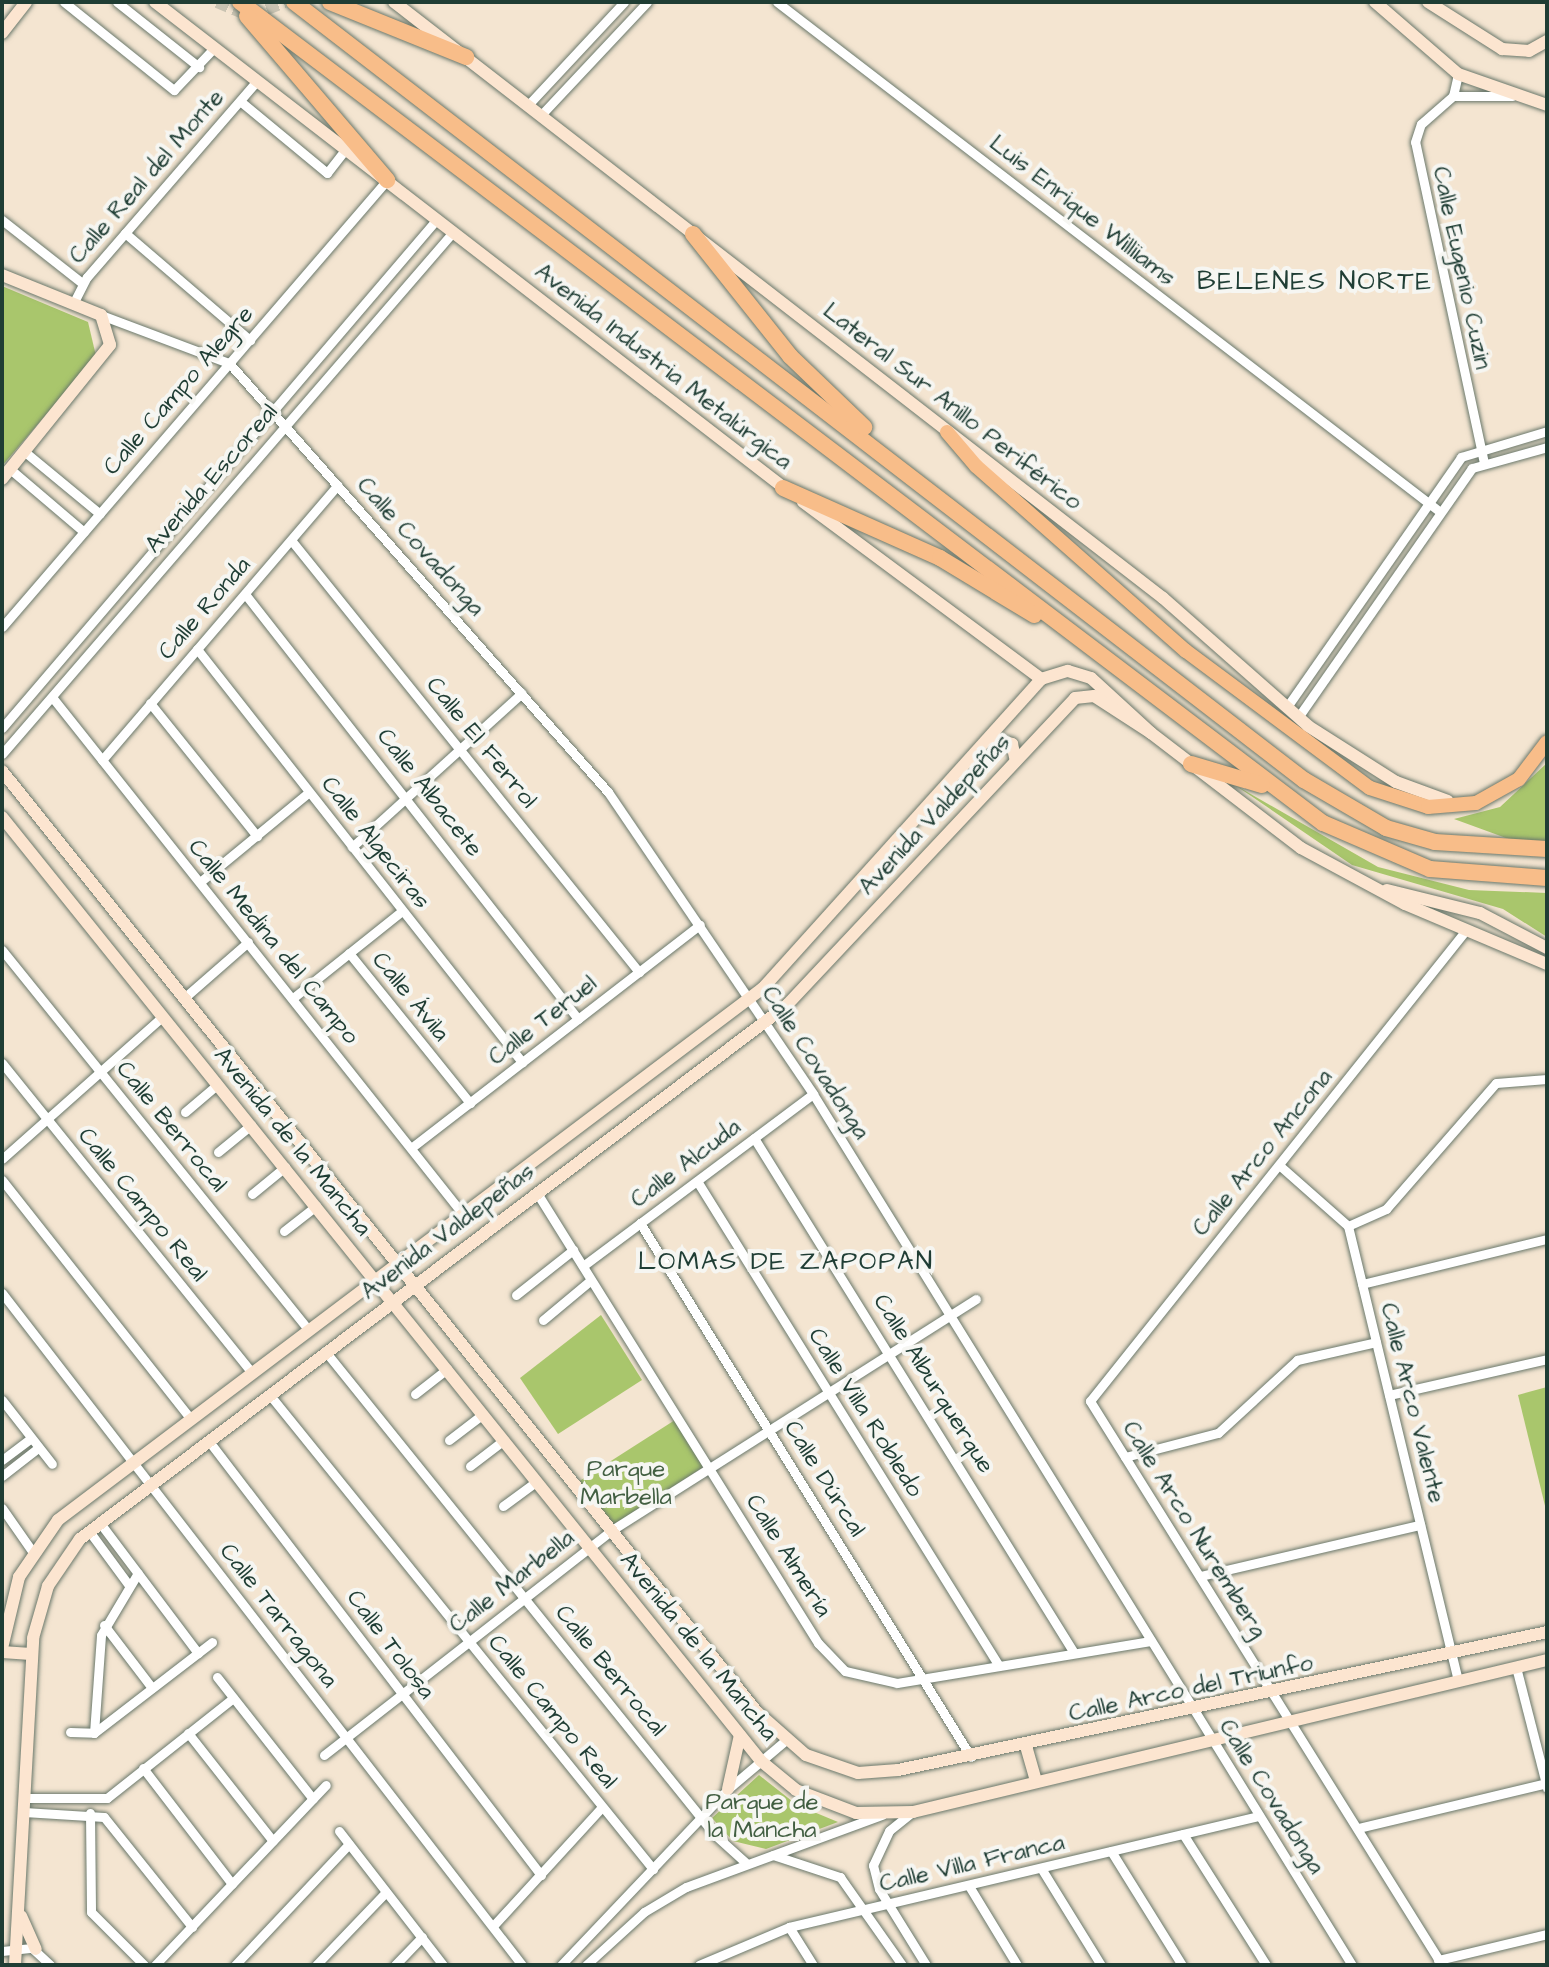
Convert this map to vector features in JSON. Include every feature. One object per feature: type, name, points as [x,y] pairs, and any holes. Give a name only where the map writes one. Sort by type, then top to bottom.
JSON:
[{"type":"highway","points":[[238,2],[387,180]]},
{"type":"highway","points":[[238,2],[1099,652],[1275,790],[1323,823],[1430,869],[1547,878]]},
{"type":"highway","points":[[294,2],[1342,804],[1435,842],[1547,849]]},
{"type":"highway","points":[[330,2],[466,57]]},
{"type":"highway","points":[[693,234],[817,385],[1052,585]]},
{"type":"highway","points":[[783,488],[951,563],[1099,652]]},
{"type":"highway","points":[[1191,764],[1275,790]]},
{"type":"main road","points":[[947,432],[976,466],[1175,642],[1358,781],[1428,807],[1464,806],[1498,794],[1547,742]]},
{"type":"street","points":[[2,33],[26,2]]},
{"type":"street","points":[[64,2],[177,91],[214,48]]},
{"type":"street","points":[[117,2],[199,67]]},
{"type":"street","name":"Avenida Industria Metalúrgica","points":[[155,2],[783,488],[1041,679]]},
{"type":"street","name":"Lateral Sur Anillo Periférico","points":[[394,2],[947,432],[1289,704],[1299,716],[1423,796],[1464,802],[1498,794]]},
{"type":"street","points":[[528,105],[624,2]]},
{"type":"street","points":[[541,115],[647,2]]},
{"type":"street","name":"Luis Enrique Williiams","points":[[777,2],[1439,511]]},
{"type":"street","points":[[1375,2],[1458,74],[1512,96]]},
{"type":"street","points":[[1428,2],[1487,43],[1519,52],[1547,54]]},
{"type":"street","points":[[1519,52],[1547,41]]},
{"type":"street","points":[[1458,74],[1453,96],[1512,96],[1547,103]]},
{"type":"street","name":"Calle Real del Monte","points":[[73,304],[82,283],[257,81]]},
{"type":"street","name":"Calle Eugenio Cuzin","points":[[1453,96],[1421,124],[1415,142],[1484,463]]},
{"type":"street","points":[[240,101],[327,173],[346,149]]},
{"type":"street","name":"Calle Campo Alegre","points":[[2,627],[387,180]]},
{"type":"street","name":"Avenida Escoreal","points":[[2,728],[275,413],[437,219]]},
{"type":"street","points":[[2,220],[82,283]]},
{"type":"street","name":"Avenida Escoreal","points":[[2,754],[453,232]]},
{"type":"street","points":[[125,233],[250,340]]},
{"type":"street","points":[[2,275],[101,315],[108,353],[6,474],[84,532]]},
{"type":"street","name":"Calle Covadonga","points":[[101,315],[229,363],[608,792],[813,1094],[1352,1965]]},
{"type":"street","points":[[1289,704],[1461,457],[1480,448],[1547,431]]},
{"type":"street","points":[[1299,716],[1439,511],[1484,463],[1547,447]]},
{"type":"street","points":[[25,452],[100,514]]},
{"type":"street","name":"Calle Ronda","points":[[102,760],[338,485]]},
{"type":"street","name":"Calle El Ferrol","points":[[291,540],[639,972]]},
{"type":"street","name":"Calle Albacete","points":[[245,594],[408,797],[578,1019]]},
{"type":"street","points":[[1352,612],[1364,621]]},
{"type":"street","name":"Calle Algeciras","points":[[197,649],[522,1062]]},
{"type":"street","points":[[1041,679],[1085,674],[1151,733],[1301,848],[1368,886],[1547,964]]},
{"type":"street","name":"Avenida Valdepeñas","points":[[2,1650],[9,1605],[32,1551],[133,1461],[749,999],[995,739],[1041,679]]},
{"type":"street","points":[[352,847],[522,693]]},
{"type":"street","name":"Avenida Valdepeñas","points":[[16,1958],[31,1654],[48,1586],[89,1531],[392,1300],[766,1023],[1016,761],[1084,695],[1151,733]]},
{"type":"street","name":"Calle Medina del Campo","points":[[52,697],[462,1213]]},
{"type":"street","points":[[150,703],[257,836]]},
{"type":"street","points":[[995,739],[1012,744],[1016,761]]},
{"type":"street","name":"Avenida de la Mancha","points":[[2,771],[612,1530],[786,1740],[841,1770]]},
{"type":"street","points":[[200,882],[309,792]]},
{"type":"street","name":"Avenida de la Mancha","points":[[2,817],[761,1761],[814,1800],[884,1815]]},
{"type":"street","points":[[1368,886],[1480,913],[1547,948]]},
{"type":"street","points":[[293,998],[402,911]]},
{"type":"street","name":"Calle Teruel","points":[[411,1148],[700,925]]},
{"type":"street","name":"Calle Arco Ancona","points":[[1090,1401],[1466,930]]},
{"type":"street","points":[[184,998],[248,942]]},
{"type":"street","name":"Calle Berrocal","points":[[2,950],[308,1329]]},
{"type":"street","name":"Calle Ávila","points":[[349,953],[470,1103]]},
{"type":"street","points":[[2,1159],[163,1016]]},
{"type":"street","name":"Calle Campo Real","points":[[2,1063],[251,1372]]},
{"type":"street","points":[[1279,1165],[1348,1226],[1386,1209],[1496,1083],[1547,1079]]},
{"type":"street","points":[[185,1112],[218,1084]]},
{"type":"street","name":"Calle Alcuda","points":[[583,1266],[813,1094]]},
{"type":"street","points":[[218,1152],[251,1125]]},
{"type":"street","name":"Calle Alburquerque","points":[[754,1138],[891,1352],[1074,1653]]},
{"type":"street","points":[[252,1194],[285,1167]]},
{"type":"street","points":[[2,1180],[190,1418]]},
{"type":"street","name":"Calle Villa Robledo","points":[[697,1181],[999,1666]]},
{"type":"street","name":"Calle Almería","points":[[537,1193],[831,1660],[879,1683],[923,1679],[1151,1641]]},
{"type":"street","points":[[284,1231],[316,1206]]},
{"type":"street","name":"Calle Dúrcal","points":[[640,1223],[971,1757]]},
{"type":"street","name":"Calle Arco Valente","points":[[1348,1226],[1458,1680]]},
{"type":"street","points":[[1362,1284],[1547,1239]]},
{"type":"street","points":[[516,1295],[573,1250]]},
{"type":"street","points":[[543,1320],[591,1280]]},
{"type":"street","name":"Calle Tarragona","points":[[2,1293],[522,1965]]},
{"type":"street","name":"Calle Marbella","points":[[324,1755],[589,1546],[976,1299]]},
{"type":"street","points":[[1125,1457],[1218,1433],[1297,1360],[1376,1342]]},
{"type":"street","name":"Calle Berrocal","points":[[325,1351],[703,1816],[746,1863]]},
{"type":"street","points":[[1389,1395],[1547,1359]]},
{"type":"street","points":[[415,1394],[447,1369]]},
{"type":"street","name":"Calle Campo Real","points":[[269,1394],[653,1869]]},
{"type":"street","points":[[2,1400],[52,1464]]},
{"type":"street","name":"Calle Arco Nuremberg","points":[[1090,1401],[1440,1962]]},
{"type":"street","points":[[449,1440],[483,1414]]},
{"type":"street","points":[[2,1460],[31,1438]]},
{"type":"street","name":"Calle Tolosa","points":[[208,1440],[541,1875]]},
{"type":"street","points":[[470,1466],[504,1440]]},
{"type":"street","points":[[2,1476],[38,1448]]},
{"type":"street","points":[[503,1506],[537,1481]]},
{"type":"street","points":[[2,1508],[32,1551]]},
{"type":"street","points":[[100,1523],[198,1653]]},
{"type":"street","points":[[1200,1576],[1420,1525]]},
{"type":"street","points":[[89,1531],[128,1584]]},
{"type":"street","points":[[94,1733],[104,1625],[138,1573]]},
{"type":"street","points":[[104,1625],[152,1688]]},
{"type":"street","name":"Calle Arco del Triunfo","points":[[841,1770],[878,1773],[971,1757],[1274,1694],[1547,1632]]},
{"type":"street","points":[[70,1732],[94,1733],[212,1642]]},
{"type":"street","points":[[2,1650],[31,1654]]},
{"type":"street","name":"Calle Arco del Triunfo","points":[[884,1815],[913,1812],[1290,1719],[1547,1660]]},
{"type":"street","points":[[1358,1828],[1546,1785],[1516,1667]]},
{"type":"street","points":[[217,1677],[313,1799]]},
{"type":"street","points":[[88,1808],[107,1798],[233,1698]]},
{"type":"street","points":[[188,1733],[273,1841]]},
{"type":"street","points":[[728,1789],[740,1735]]},
{"type":"street","points":[[561,1965],[728,1789],[786,1740]]},
{"type":"street","points":[[1026,1746],[1036,1782]]},
{"type":"street","points":[[143,1768],[232,1884]]},
{"type":"street","points":[[155,1965],[326,1785]]},
{"type":"street","points":[[24,1805],[88,1808],[104,1817],[192,1927]]},
{"type":"street","points":[[493,1926],[602,1807]]},
{"type":"street","points":[[88,1808],[91,1912],[144,1965]]},
{"type":"street","points":[[913,1812],[889,1831],[873,1865],[888,1905],[926,1965]]},
{"type":"street","points":[[586,1965],[644,1912],[746,1863],[884,1815]]},
{"type":"street","name":"Calle Villa Franca","points":[[699,1965],[789,1927],[1259,1816]]},
{"type":"street","points":[[339,1831],[443,1965]]},
{"type":"street","points":[[1183,1834],[1266,1965]]},
{"type":"street","points":[[235,1965],[349,1844]]},
{"type":"street","points":[[1111,1851],[1182,1965]]},
{"type":"street","points":[[770,1854],[826,1868],[867,1909],[902,1965]]},
{"type":"street","points":[[1041,1868],[1101,1965]]},
{"type":"street","points":[[969,1886],[1017,1965]]},
{"type":"street","points":[[316,1965],[386,1892]]},
{"type":"street","points":[[19,1907],[36,1949],[50,1965]]},
{"type":"street","points":[[789,1927],[813,1965]]},
{"type":"street","points":[[1440,1962],[1547,1934]]},
{"type":"street","points":[[395,1965],[422,1937]]},
{"type":"street","points":[[2,1951],[16,1958],[36,1949]]},
{"type":"green space","points":[[2,286],[88,322],[96,356],[2,466]]},
{"type":"green space","points":[[1547,763],[1547,844],[1517,842],[1454,819],[1500,807]]},
{"type":"green space","points":[[1235,785],[1378,867],[1469,890],[1547,893],[1547,937],[1503,909],[1352,865]]},
{"type":"green space","points":[[601,1315],[642,1380],[558,1434],[520,1378]]},
{"type":"green space","points":[[1547,1387],[1547,1514],[1518,1395]]},
{"type":"green space","name":"Parque Marbella","points":[[675,1420],[705,1466],[613,1525],[578,1482]]},
{"type":"green space","name":"Parque de la Mancha","points":[[759,1775],[797,1805],[838,1822],[766,1849],[733,1841],[712,1818]]},
{"type":"tunnel","points":[[217,2],[250,16],[284,2]]},
{"type":"district","name":"BELENES NORTE","points":[[1315,282]]},
{"type":"district","name":"LOMAS DE ZAPOPAN","points":[[786,1262]]}]
